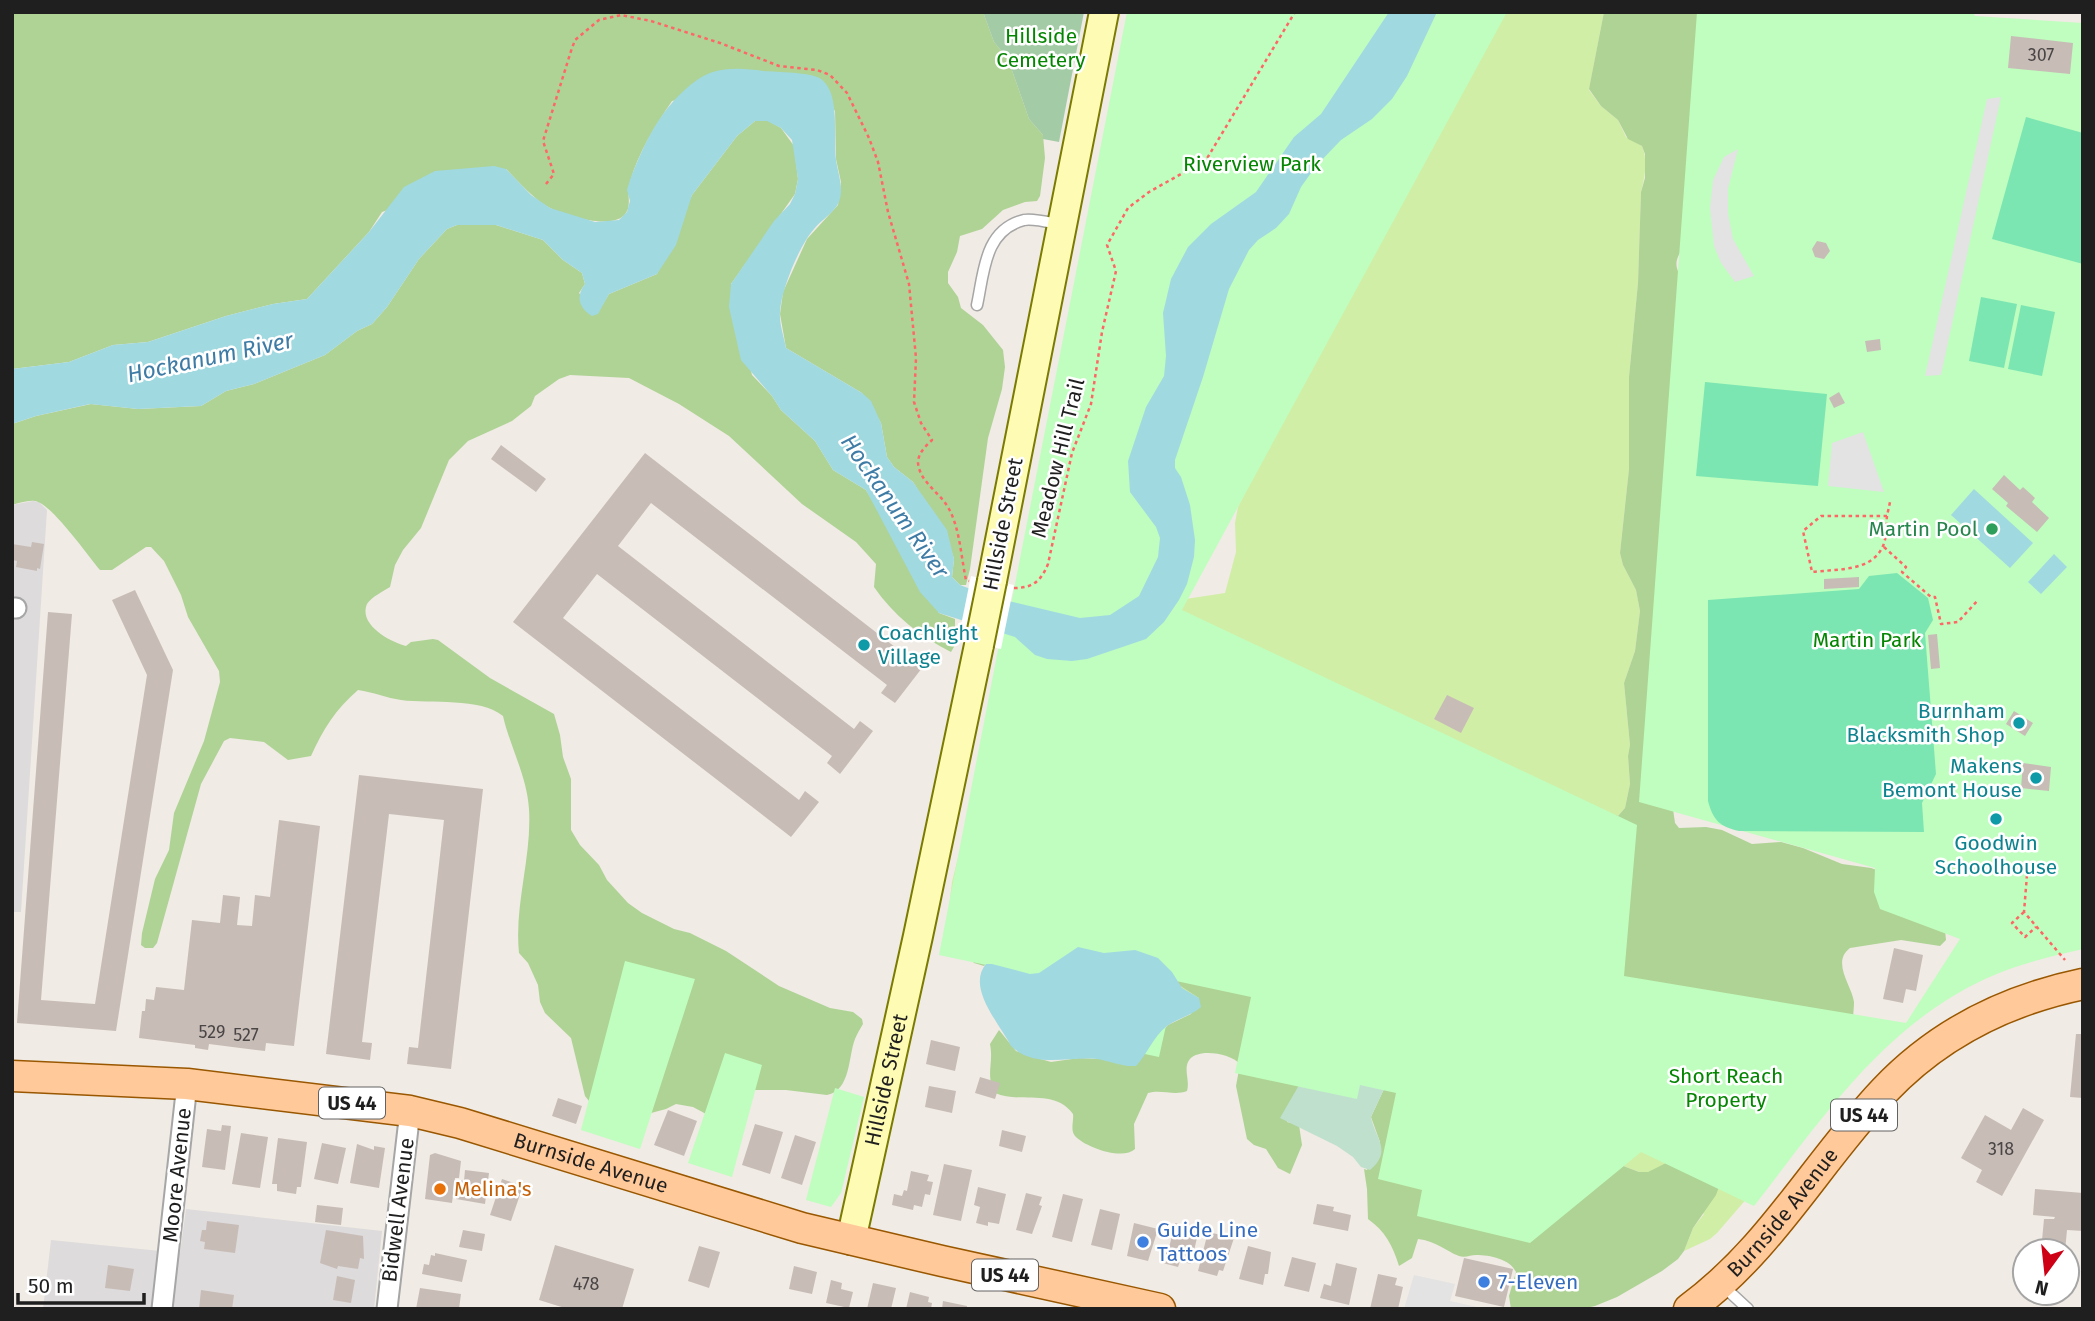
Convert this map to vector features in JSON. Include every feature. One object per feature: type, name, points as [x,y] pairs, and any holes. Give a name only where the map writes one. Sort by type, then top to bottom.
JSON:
[{"type":"main road","name":"Hillside Street","points":[[851,1240],[992,583],[1104,12]]},
{"type":"main road","name":"Burnside Avenue","points":[[1689,1309],[1721,1284],[1758,1247],[1884,1091],[1919,1059],[1941,1042],[1994,1011],[2074,972]]},
{"type":"main road","name":"Burnside Avenue","points":[[12,1076],[187,1084],[410,1111],[460,1123],[764,1217],[1070,1299],[1160,1309]]},
{"type":"street","name":"Moore Avenue","points":[[162,1309],[187,1084]]},
{"type":"street","name":"Bidwell Avenue","points":[[387,1309],[410,1111]]},
{"type":"lane","points":[[977,305],[991,245],[999,233],[1025,220],[1062,225]]},
{"type":"lane","points":[[1721,1284],[1748,1309]]},
{"type":"path","name":"Meadow Hill Trail","points":[[992,583],[1035,584],[1042,580],[1048,564],[1072,453],[1091,404],[1102,332],[1116,271],[1107,245],[1128,208],[1149,192],[1206,160],[1295,12]]},
{"type":"path","points":[[547,184],[554,174],[543,141],[575,40],[599,20],[621,15],[651,21],[678,32],[720,43],[779,66],[817,70],[830,75],[847,93],[869,138],[878,162],[888,212],[909,284],[916,358],[914,402],[921,423],[932,440],[919,454],[918,466],[925,481],[948,507],[954,521],[966,580],[992,583]]},
{"type":"path","points":[[1887,516],[1821,516],[1803,531],[1812,572],[1863,565],[1878,555],[1884,547],[1890,502]]},
{"type":"path","points":[[1884,547],[1906,567],[1902,572],[1931,597],[1935,597],[1941,624],[1958,622],[1978,600]]},
{"type":"path","points":[[2027,875],[2024,912],[2012,923],[2025,937],[2036,926]]},
{"type":"path","points":[[2024,912],[2074,972]]},
{"type":"shaded area","points":[[2001,97],[1941,375],[1925,376],[1987,99]]},
{"type":"shaded area","points":[[1738,149],[1728,189],[1728,213],[1733,239],[1754,276],[1735,282],[1721,263],[1714,246],[1710,208],[1713,180],[1724,157]]},
{"type":"shaded area","points":[[1863,432],[1884,492],[1828,486],[1832,443]]},
{"type":"shaded area","points":[[39,502],[47,510],[21,912],[12,912],[12,505]]},
{"type":"shaded area","points":[[186,1209],[382,1231],[374,1309],[43,1309],[51,1240],[180,1253]]},
{"type":"shaded area","points":[[1414,1275],[1455,1284],[1450,1301],[1486,1309],[1404,1309]]},
{"type":"green space","points":[[12,12],[983,12],[994,42],[1008,59],[1029,119],[1043,135],[1045,158],[1037,201],[1025,202],[1003,210],[982,229],[960,236],[957,252],[948,272],[948,283],[958,297],[961,308],[983,325],[1003,350],[1005,367],[1002,389],[988,438],[966,585],[960,585],[952,577],[954,559],[947,537],[913,482],[894,467],[887,457],[881,423],[862,393],[786,348],[780,314],[783,292],[807,239],[838,205],[841,182],[836,159],[835,111],[810,75],[798,75],[672,101],[653,130],[638,161],[629,186],[628,209],[620,218],[611,221],[590,220],[550,208],[526,190],[506,169],[382,212],[369,232],[307,299],[226,316],[148,342],[113,345],[69,362],[12,369]]},
{"type":"green space","name":"Hillside Cemetery","points":[[983,12],[1084,12],[1059,142],[1043,139],[1043,135],[1029,119],[1008,59],[994,42]]},
{"type":"green space","points":[[1127,12],[1507,12],[1182,610],[1637,825],[1624,976],[1906,1023],[1960,939],[1880,909],[1874,892],[1875,868],[1639,802],[1697,12],[1973,12],[1975,16],[2083,23],[2083,949],[2033,961],[1985,979],[1948,999],[1915,1022],[1856,1078],[1754,1206],[1641,1152],[1530,1243],[1417,1216],[1422,1190],[1378,1179],[1396,1093],[1360,1085],[1357,1099],[1235,1073],[1251,997],[1176,981],[1159,1057],[1083,1041],[1094,988],[939,955],[1003,624],[1007,625]]},
{"type":"green space","points":[[1483,12],[1604,12],[1589,90],[1601,106],[1618,120],[1626,137],[1642,146],[1645,157],[1638,283],[1629,377],[1629,469],[1620,553],[1636,590],[1640,611],[1635,651],[1624,683],[1630,745],[1630,784],[1625,808],[1618,816],[1761,1182],[1717,1233],[1684,1251],[1693,1228],[1704,1214],[1648,1172],[1639,1172],[948,916],[952,882],[980,769],[1179,600],[1225,593],[1236,552],[1235,523],[1238,507]]},
{"type":"green space","points":[[1604,12],[1725,12],[1683,248],[1677,262],[1677,269],[1685,283],[1673,809],[1675,823],[1679,828],[1706,827],[1722,830],[1752,844],[1781,842],[1842,864],[1885,873],[1945,930],[1946,940],[1940,946],[1901,940],[1850,948],[1842,960],[1842,967],[1854,1002],[1853,1020],[1763,1085],[1251,692],[1618,816],[1625,808],[1630,784],[1630,745],[1624,683],[1635,651],[1640,611],[1636,590],[1620,553],[1629,469],[1629,377],[1638,283],[1645,154],[1642,146],[1628,139],[1618,120],[1601,106],[1589,89]]},
{"type":"green space","points":[[2026,117],[2083,133],[2083,264],[1992,239]]},
{"type":"green space","points":[[767,120],[781,128],[794,146],[798,179],[795,194],[731,284],[752,375],[781,410],[815,441],[833,470],[866,490],[939,613],[955,619],[955,645],[951,652],[918,632],[890,607],[874,587],[876,564],[856,542],[802,504],[729,436],[679,404],[629,378],[570,375],[559,379],[535,396],[531,406],[512,421],[468,441],[449,460],[421,528],[395,565],[390,587],[369,601],[365,612],[371,625],[392,641],[406,646],[411,642],[438,640],[490,678],[554,714],[563,757],[571,779],[571,830],[580,845],[599,865],[607,880],[628,903],[674,929],[690,933],[726,951],[779,986],[830,1008],[853,1012],[862,1019],[863,1024],[855,1039],[841,1087],[827,1095],[786,1090],[750,1090],[708,1115],[693,1107],[676,1104],[651,1113],[589,1101],[585,1096],[571,1038],[545,1013],[540,1002],[538,985],[528,963],[519,953],[519,917],[528,845],[528,797],[503,716],[482,706],[401,700],[358,690],[331,720],[311,756],[288,760],[264,742],[230,738],[224,741],[201,784],[157,943],[153,948],[141,945],[155,879],[169,850],[174,813],[204,741],[220,682],[219,671],[188,617],[181,595],[164,561],[151,547],[146,547],[112,570],[100,570],[59,520],[42,504],[32,501],[12,505],[12,424],[91,404],[138,409],[201,406],[226,391],[254,384],[325,355],[357,331],[372,324],[387,307],[419,259],[447,229],[457,225],[496,225],[543,240],[563,260],[582,273],[585,284],[579,293],[597,314],[609,294],[657,274],[692,195],[737,136],[755,121]]},
{"type":"green space","points":[[1981,297],[2017,304],[2004,368],[1969,361]]},
{"type":"green space","points":[[2021,305],[2055,312],[2042,376],[2008,369]]},
{"type":"green space","points":[[1705,382],[1827,394],[1818,486],[1696,476]]},
{"type":"green space","name":"Martin Park","points":[[1897,573],[1928,598],[1933,620],[1925,633],[1936,774],[1922,803],[1924,832],[1739,831],[1722,825],[1712,813],[1708,801],[1708,600],[1859,589],[1869,576]]},
{"type":"green space","points":[[952,933],[1332,999],[1287,1122],[1299,1125],[1302,1145],[1290,1174],[1278,1168],[1266,1149],[1247,1139],[1236,1086],[1240,1064],[1229,1057],[1213,1053],[1198,1054],[1192,1057],[1187,1065],[1187,1091],[1148,1093],[1134,1124],[1135,1149],[1122,1154],[1095,1148],[1075,1136],[1073,1114],[1056,1101],[995,1093],[990,1074],[990,1044],[999,1030],[1016,1051],[1037,1058],[1051,1062],[1079,1058],[1100,1059],[1150,1044],[1168,1025],[1191,1014],[1199,998],[1179,985],[986,964],[984,966],[974,963]]},
{"type":"green space","points":[[625,961],[695,979],[640,1149],[581,1130]]},
{"type":"green space","points":[[725,1053],[762,1065],[732,1177],[688,1163]]},
{"type":"green space","points":[[1390,1076],[1639,1172],[1648,1172],[1674,1159],[1720,1184],[1716,1195],[1693,1228],[1684,1251],[1662,1271],[1617,1297],[1595,1306],[1581,1309],[1511,1309],[1509,1296],[1516,1272],[1509,1264],[1487,1256],[1459,1256],[1418,1239],[1412,1258],[1399,1266],[1388,1240],[1368,1219],[1364,1169],[1367,1170],[1380,1142],[1371,1117]]},
{"type":"green space","points":[[1390,1076],[1371,1117],[1381,1150],[1377,1163],[1370,1170],[1361,1167],[1353,1157],[1337,1146],[1280,1118],[1302,1080]]},
{"type":"green space","points":[[835,1088],[864,1097],[841,1193],[831,1207],[806,1200]]},
{"type":"water","name":"Hockanum River","points":[[1389,12],[1437,12],[1407,76],[1392,99],[1372,119],[1341,140],[1316,166],[1301,187],[1289,214],[1249,250],[1229,289],[1175,460],[1175,468],[1181,477],[1190,505],[1195,540],[1187,584],[1164,622],[1146,639],[1087,659],[1047,659],[1035,655],[1015,637],[939,613],[920,592],[866,490],[833,470],[815,441],[781,410],[741,360],[729,307],[731,284],[774,221],[790,204],[798,179],[792,140],[781,128],[767,121],[755,121],[737,136],[692,195],[676,245],[657,274],[609,294],[598,314],[592,316],[581,305],[580,293],[585,284],[582,273],[563,260],[543,240],[496,225],[457,225],[447,229],[419,259],[387,307],[372,324],[357,331],[325,355],[254,384],[226,391],[201,406],[138,409],[90,404],[12,424],[12,369],[69,362],[113,345],[148,342],[226,316],[307,299],[369,232],[404,187],[435,171],[494,166],[506,169],[531,195],[550,208],[595,222],[619,220],[627,212],[630,180],[656,125],[674,101],[697,80],[713,72],[729,69],[810,75],[821,79],[827,86],[834,105],[836,160],[841,191],[837,206],[814,229],[802,246],[787,281],[780,316],[786,348],[871,401],[881,423],[887,457],[894,467],[913,482],[947,530],[954,559],[952,577],[960,585],[992,597],[1080,618],[1110,615],[1139,596],[1158,557],[1160,538],[1156,527],[1130,492],[1128,461],[1146,407],[1164,376],[1166,356],[1163,313],[1171,279],[1188,247],[1211,224],[1256,192],[1294,137],[1321,114]]},
{"type":"water","name":"Martin Pool","points":[[1974,489],[2033,543],[2010,568],[1951,515]]},
{"type":"water","points":[[2054,554],[2067,567],[2041,594],[2028,582]]},
{"type":"water","points":[[1078,947],[1104,953],[1135,950],[1158,958],[1172,972],[1182,988],[1199,998],[1201,1007],[1162,1030],[1136,1066],[1097,1059],[1041,1059],[1020,1053],[1011,1046],[982,995],[981,974],[986,964],[1030,974],[1039,973]]},
{"type":"pier","points":[[971,576],[1014,585],[1001,649],[958,640]]},
{"type":"building","points":[[2011,36],[2073,43],[2070,74],[2008,68]]},
{"type":"building","points":[[1817,241],[1826,243],[1830,251],[1824,259],[1815,257],[1812,249]]},
{"type":"building","points":[[1880,339],[1881,350],[1867,352],[1865,341]]},
{"type":"building","points":[[1839,392],[1845,403],[1834,408],[1829,398]]},
{"type":"building","points":[[501,445],[546,479],[536,492],[491,459]]},
{"type":"building","name":"Coachlight Village","points":[[645,453],[922,668],[895,703],[881,693],[887,685],[651,503],[618,546],[854,729],[860,721],[873,731],[840,774],[827,763],[832,756],[597,574],[563,618],[799,800],[805,791],[819,802],[791,837],[513,622]]},
{"type":"building","points":[[2004,475],[2020,490],[2023,487],[2035,498],[2032,502],[2049,518],[2037,532],[2006,506],[2008,503],[1992,489]]},
{"type":"building","points":[[32,542],[44,544],[40,569],[37,568],[37,571],[16,567],[17,561],[12,560],[12,544],[31,547]]},
{"type":"building","points":[[1859,577],[1859,587],[1824,589],[1824,579]]},
{"type":"building","points":[[135,590],[173,670],[116,1031],[17,1023],[48,612],[72,614],[41,1000],[95,1004],[147,675],[112,600]]},
{"type":"building","points":[[1937,634],[1940,668],[1931,669],[1928,635]]},
{"type":"building","points":[[1447,695],[1474,708],[1461,733],[1434,719]]},
{"type":"building","name":"Burnham Blacksmith Shop","points":[[2014,711],[2033,723],[2025,736],[2006,724]]},
{"type":"building","name":"Makens Bemont House","points":[[2023,763],[2051,767],[2049,791],[2021,788]]},
{"type":"building","points":[[359,775],[483,789],[451,1069],[407,1064],[409,1047],[418,1048],[444,820],[389,814],[362,1042],[372,1043],[370,1060],[326,1054]]},
{"type":"building","name":"Goodwin Schoolhouse","points":[[1990,813],[2001,813],[2001,825],[1990,825]]},
{"type":"building","points":[[279,820],[320,826],[294,1046],[266,1043],[265,1051],[209,1044],[208,1050],[195,1048],[195,1045],[139,1038],[146,999],[154,1000],[156,987],[184,990],[192,920],[220,923],[223,895],[240,897],[237,925],[252,926],[255,895],[270,897]]},
{"type":"building","points":[[1894,948],[1923,955],[1916,991],[1906,989],[1903,1003],[1883,999]]},
{"type":"building","points":[[2076,1034],[2083,1034],[2083,1098],[2070,1097]]},
{"type":"building","points":[[931,1040],[960,1047],[955,1071],[926,1064]]},
{"type":"building","points":[[980,1077],[1000,1083],[995,1099],[975,1093]]},
{"type":"building","points":[[929,1086],[956,1091],[952,1113],[925,1107]]},
{"type":"building","points":[[558,1098],[582,1106],[576,1124],[552,1116]]},
{"type":"building","points":[[2023,1108],[2044,1120],[2002,1196],[1976,1182],[1982,1170],[1961,1158],[1985,1115],[2011,1130]]},
{"type":"building","points":[[668,1110],[697,1121],[684,1156],[654,1145]]},
{"type":"building","points":[[755,1124],[783,1132],[770,1174],[742,1165]]},
{"type":"building","points":[[222,1125],[231,1126],[225,1170],[202,1167],[207,1129],[221,1131]]},
{"type":"building","points":[[1002,1130],[1026,1136],[1022,1152],[999,1146]]},
{"type":"building","points":[[241,1133],[268,1137],[260,1188],[232,1184]]},
{"type":"building","points":[[795,1135],[816,1142],[802,1185],[781,1178]]},
{"type":"building","points":[[278,1138],[307,1142],[301,1187],[297,1187],[296,1194],[277,1191],[277,1184],[272,1184]]},
{"type":"building","points":[[322,1143],[346,1148],[338,1184],[314,1179]]},
{"type":"building","points":[[357,1144],[374,1150],[374,1146],[385,1148],[379,1188],[350,1183]]},
{"type":"building","name":"Melina's","points":[[435,1153],[461,1161],[459,1178],[455,1178],[452,1203],[425,1199],[430,1155]]},
{"type":"building","points":[[944,1164],[972,1170],[961,1221],[933,1215]]},
{"type":"building","points":[[465,1170],[489,1173],[485,1204],[456,1199],[458,1180],[464,1181]]},
{"type":"building","points":[[911,1171],[929,1175],[927,1181],[933,1182],[930,1195],[925,1194],[922,1207],[914,1205],[913,1210],[892,1205],[894,1194],[902,1196],[904,1190],[907,1191]]},
{"type":"building","points":[[502,1179],[523,1186],[511,1221],[490,1215]]},
{"type":"building","points":[[978,1187],[1006,1194],[999,1224],[988,1222],[988,1226],[976,1223],[980,1207],[974,1205]]},
{"type":"building","points":[[2035,1189],[2083,1193],[2083,1231],[2067,1230],[2066,1237],[2042,1237],[2044,1219],[2055,1217],[2033,1215]]},
{"type":"building","points":[[1026,1193],[1042,1197],[1039,1205],[1042,1206],[1032,1234],[1016,1230]]},
{"type":"building","points":[[1063,1194],[1083,1199],[1072,1242],[1052,1237]]},
{"type":"building","points":[[1317,1204],[1334,1207],[1333,1211],[1351,1215],[1348,1231],[1313,1224]]},
{"type":"building","points":[[317,1205],[343,1208],[341,1225],[315,1222]]},
{"type":"building","points":[[1100,1209],[1120,1214],[1112,1250],[1091,1245]]},
{"type":"building","points":[[207,1221],[239,1225],[235,1253],[204,1249],[205,1242],[200,1241]]},
{"type":"building","name":"Guide Line Tattoos","points":[[1134,1223],[1158,1229],[1148,1261],[1127,1256]]},
{"type":"building","points":[[1175,1223],[1199,1229],[1191,1264],[1180,1261],[1178,1267],[1159,1262],[1161,1250],[1168,1252]]},
{"type":"building","points":[[326,1230],[363,1236],[364,1259],[360,1258],[358,1269],[338,1266],[337,1269],[320,1263]]},
{"type":"building","points":[[463,1230],[485,1234],[482,1251],[459,1247]]},
{"type":"building","points":[[1208,1232],[1234,1238],[1223,1271],[1219,1270],[1217,1276],[1198,1271]]},
{"type":"building","points":[[555,1245],[634,1269],[622,1309],[568,1309],[539,1300]]},
{"type":"building","points":[[699,1246],[720,1252],[709,1288],[688,1281]]},
{"type":"building","points":[[1248,1246],[1271,1252],[1268,1274],[1265,1274],[1263,1285],[1239,1279]]},
{"type":"building","points":[[435,1253],[467,1260],[462,1282],[422,1274],[424,1264],[429,1265],[431,1255],[435,1256]]},
{"type":"building","points":[[1292,1257],[1316,1263],[1309,1292],[1284,1286]]},
{"type":"building","name":"7-Eleven","points":[[1464,1258],[1513,1269],[1504,1307],[1455,1296]]},
{"type":"building","points":[[1336,1263],[1357,1268],[1349,1305],[1320,1298],[1324,1284],[1331,1286]]},
{"type":"building","points":[[108,1265],[134,1269],[130,1291],[105,1288]]},
{"type":"building","points":[[794,1266],[817,1272],[812,1294],[789,1289]]},
{"type":"building","points":[[1378,1274],[1397,1278],[1395,1285],[1403,1287],[1398,1309],[1370,1309]]},
{"type":"building","points":[[337,1276],[355,1280],[351,1303],[333,1300]]},
{"type":"building","points":[[831,1280],[842,1283],[841,1289],[853,1292],[849,1308],[826,1303]]},
{"type":"building","points":[[873,1283],[896,1288],[891,1309],[867,1309]]},
{"type":"building","points":[[420,1288],[461,1294],[459,1309],[416,1309]]},
{"type":"building","points":[[201,1290],[234,1295],[232,1309],[199,1309]]},
{"type":"building","points":[[910,1292],[929,1297],[931,1309],[906,1309]]},
{"type":"building","points":[[943,1301],[967,1306],[967,1309],[942,1309]]},
{"type":"place","name":"Martin Pool","points":[[1992,529]]},
{"type":"place","name":"Coachlight Village","points":[[864,645]]},
{"type":"place","name":"Burnham Blacksmith Shop","points":[[2019,723]]},
{"type":"place","name":"Makens Bemont House","points":[[2036,778]]},
{"type":"place","name":"Goodwin Schoolhouse","points":[[1996,819]]},
{"type":"place","name":"Melina's","points":[[440,1189]]},
{"type":"place","name":"Guide Line Tattoos","points":[[1143,1242]]},
{"type":"place","name":"7-Eleven","points":[[1484,1282]]},
{"type":"park label","name":"Riverview Park","points":[[1252,164]]},
{"type":"park label","name":"Short Reach Property","points":[[1726,1088]]}]
